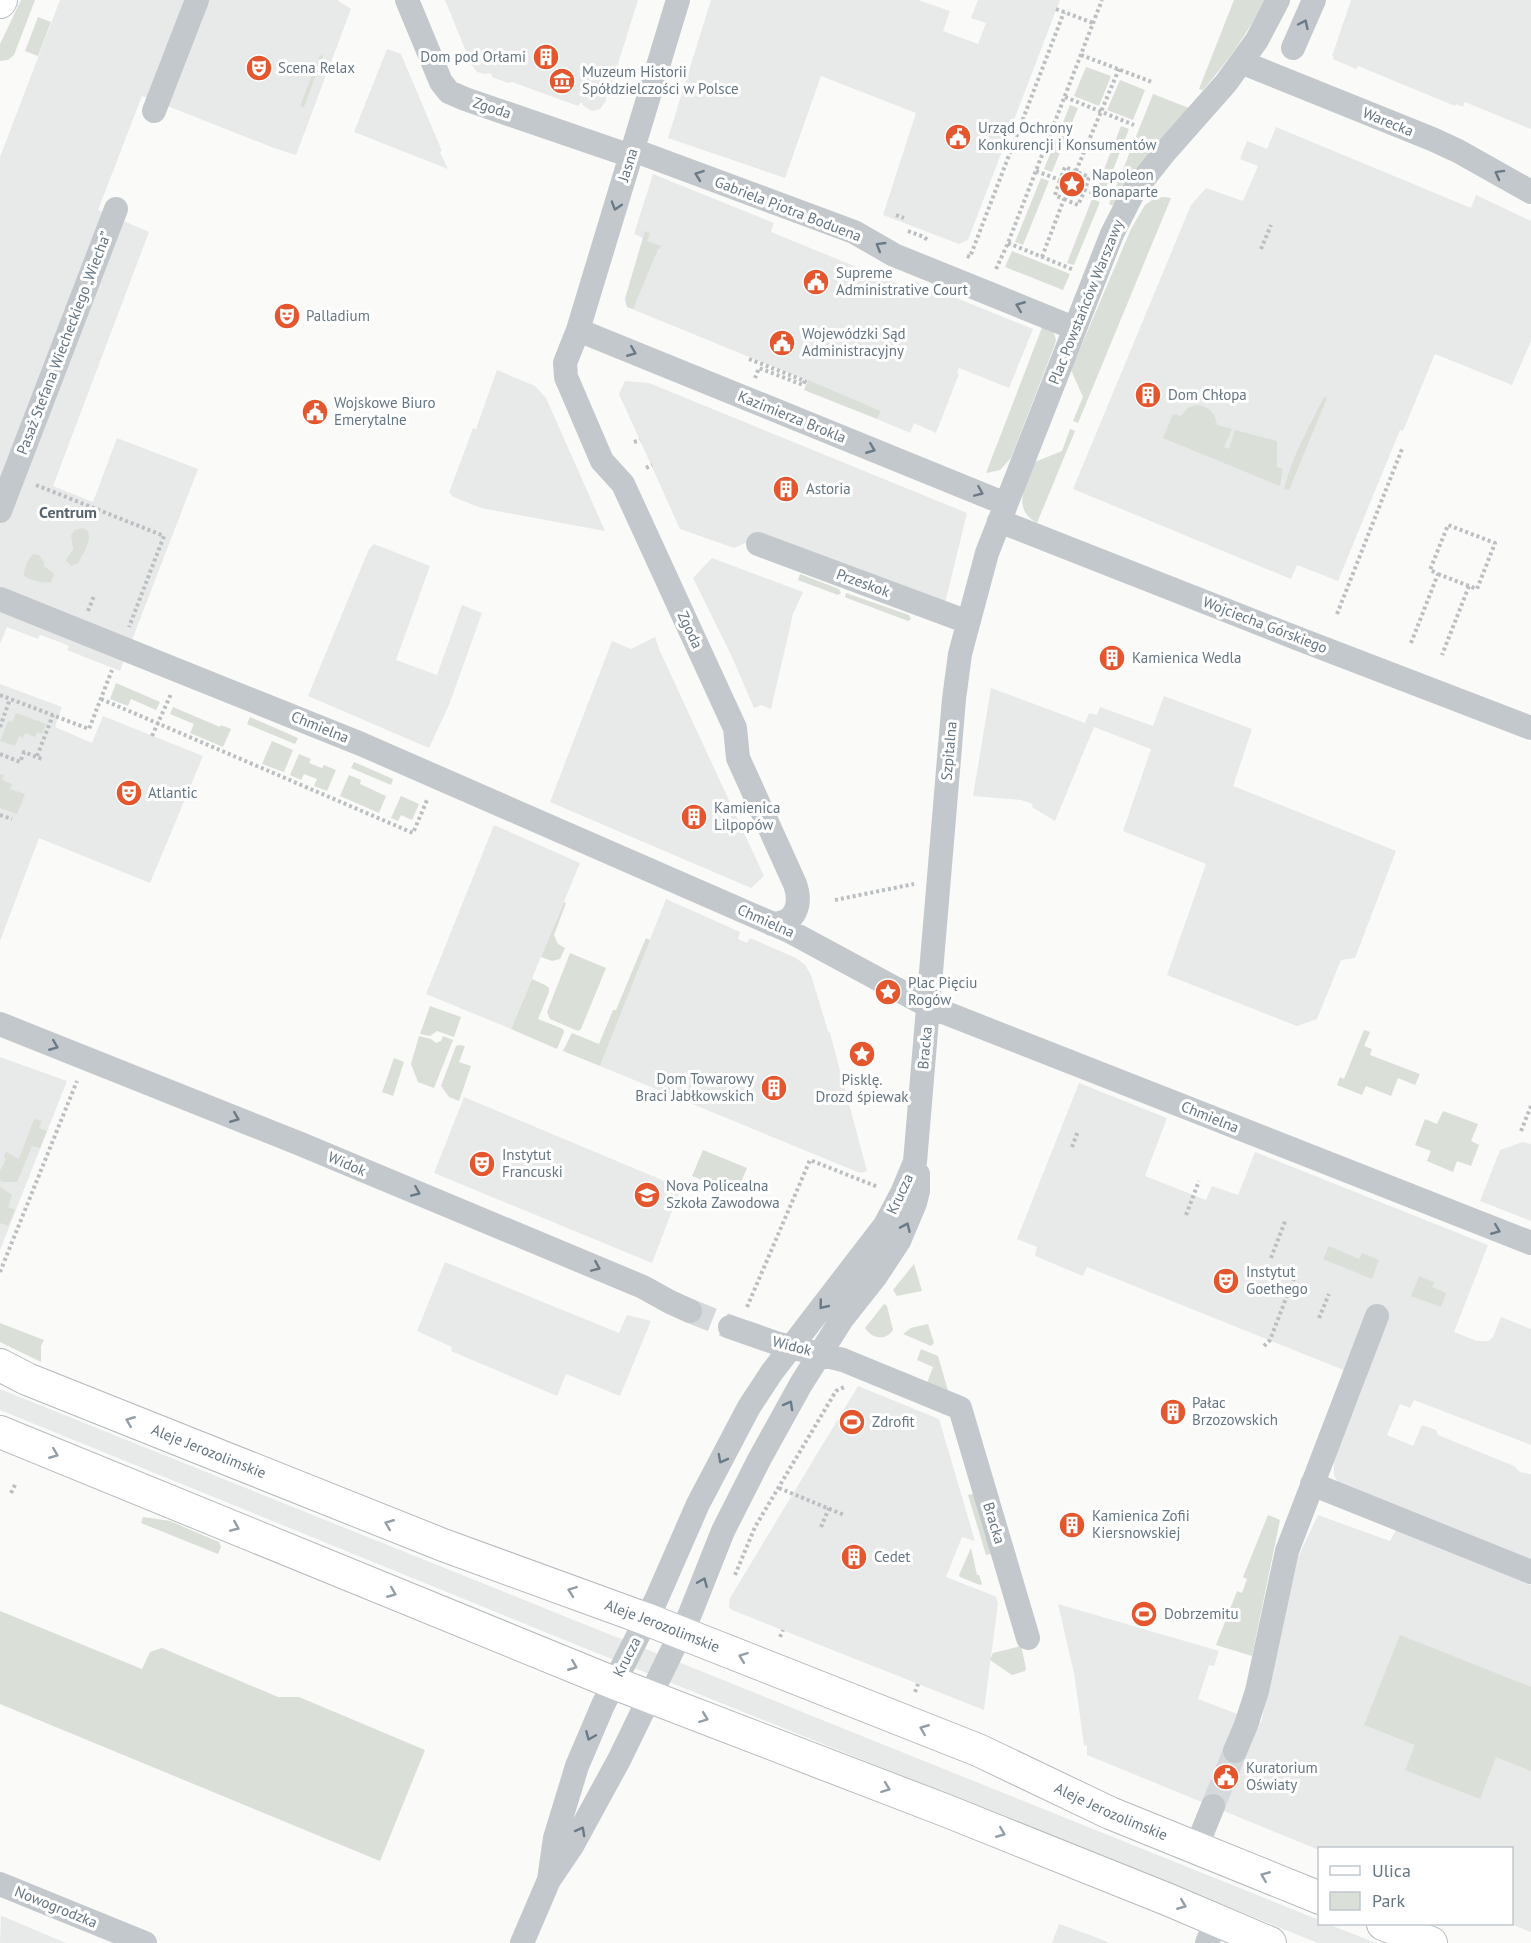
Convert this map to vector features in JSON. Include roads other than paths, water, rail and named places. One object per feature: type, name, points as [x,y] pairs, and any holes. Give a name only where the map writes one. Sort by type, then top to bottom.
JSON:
[{"type":"main road","name":"Aleje Jerozolimskie","points":[[0,1365],[37,1384],[443,1545],[646,1619],[978,1750],[1110,1813],[1318,1897]]},
{"type":"main road","points":[[0,1432],[614,1683],[947,1811],[1212,1931],[1270,1943]]},
{"type":"main road","points":[[1388,1925],[1431,1943]]},
{"type":"street","points":[[154,111],[197,0]]},
{"type":"street","name":"Zgoda","points":[[407,0],[438,76],[449,92],[632,153]]},
{"type":"street","name":"Jasna","points":[[578,330],[678,0]]},
{"type":"street","name":"Plac Powstańców Warszawy","points":[[1002,512],[1112,234],[1134,191],[1226,83],[1257,40],[1278,0]]},
{"type":"street","points":[[1293,48],[1314,0]]},
{"type":"street","name":"Warecka","points":[[1240,62],[1432,139],[1531,192]]},
{"type":"street","name":"Gabriela Piotra Boduena","points":[[632,153],[854,232],[894,255],[1074,328]]},
{"type":"street","name":"Pasaż Stefana Wiecheckiego „Wiecha”","points":[[0,511],[116,209]]},
{"type":"street","name":"Zgoda","points":[[578,330],[565,363],[567,384],[603,462],[623,484],[735,728],[738,758],[798,894],[794,915],[789,921],[772,924]]},
{"type":"street","name":"Kazimierza Brokla","points":[[578,330],[1002,512]]},
{"type":"street","name":"Szpitalna","points":[[928,1005],[954,699],[960,654],[987,553],[1002,512]]},
{"type":"street","name":"Wojciecha Górskiego","points":[[1002,512],[1288,635],[1531,728]]},
{"type":"street","name":"Przeskok","points":[[758,544],[968,622]]},
{"type":"street","name":"Chmielna","points":[[0,599],[361,744],[794,933],[928,1005],[1531,1243]]},
{"type":"street","name":"Bracka","points":[[915,1162],[928,1005]]},
{"type":"street","name":"Widok","points":[[0,1024],[380,1177],[643,1287],[690,1311]]},
{"type":"street","name":"Krucza","points":[[549,1880],[555,1838],[577,1766],[698,1504],[749,1407],[790,1347],[864,1255],[885,1225],[915,1162]]},
{"type":"street","name":"Krucza","points":[[522,1943],[549,1880],[572,1846],[609,1780],[650,1697],[681,1633],[740,1494],[820,1353],[899,1241],[909,1220],[918,1191],[918,1172],[915,1162]]},
{"type":"street","points":[[1235,1751],[1257,1691],[1287,1551],[1377,1316]]},
{"type":"street","name":"Widok","points":[[730,1327],[758,1338],[843,1360],[960,1408]]},
{"type":"street","name":"Bracka","points":[[960,1408],[1028,1638]]},
{"type":"street","points":[[1312,1484],[1531,1572]]},
{"type":"street","points":[[1196,1848],[1213,1806]]},
{"type":"street","name":"Nowogrodzka","points":[[0,1884],[145,1943]]},
{"type":"tunnel","points":[[690,1311],[730,1327]]},
{"type":"tunnel","points":[[1213,1806],[1235,1751]]},
{"type":"place","name":"Dom pod Orłami","points":[[546,57]]},
{"type":"place","name":"Scena Relax","points":[[259,68]]},
{"type":"place","name":"Muzeum Historii Spółdzielczości w Polsce","points":[[562,81]]},
{"type":"place","name":"Urząd Ochrony Konkurencji i Konsumentów","points":[[958,137]]},
{"type":"place","name":"Napoleon Bonaparte","points":[[1072,184]]},
{"type":"place","name":"Supreme Administrative Court","points":[[816,282]]},
{"type":"place","name":"Palladium","points":[[287,316]]},
{"type":"place","name":"Wojewódzki Sąd Administracyjny","points":[[782,343]]},
{"type":"place","name":"Dom Chłopa","points":[[1148,395]]},
{"type":"place","name":"Wojskowe Biuro Emerytalne","points":[[315,412]]},
{"type":"place","name":"Astoria","points":[[786,489]]},
{"type":"place","name":"Kamienica Wedla","points":[[1112,658]]},
{"type":"place","name":"Atlantic","points":[[129,793]]},
{"type":"place","name":"Kamienica Lilpopów","points":[[694,817]]},
{"type":"place","name":"Plac Pięciu Rogów","points":[[888,992]]},
{"type":"place","name":"Pisklę. Drozd śpiewak","points":[[862,1054]]},
{"type":"place","name":"Dom Towarowy Braci Jabłkowskich","points":[[774,1088]]},
{"type":"place","name":"Instytut Francuski","points":[[482,1164]]},
{"type":"place","name":"Nova Policealna Szkoła Zawodowa","points":[[647,1195]]},
{"type":"place","name":"Instytut Goethego","points":[[1226,1281]]},
{"type":"place","name":"Pałac Brzozowskich","points":[[1173,1412]]},
{"type":"place","name":"Zdrofit","points":[[852,1422]]},
{"type":"place","name":"Kamienica Zofii Kiersnowskiej","points":[[1072,1525]]},
{"type":"place","name":"Cedet","points":[[854,1557]]},
{"type":"place","name":"Dobrzemitu","points":[[1144,1614]]},
{"type":"place","name":"Kuratorium Oświaty","points":[[1226,1777]]},
{"type":"district","name":"Centrum","points":[[68,512]]}]
